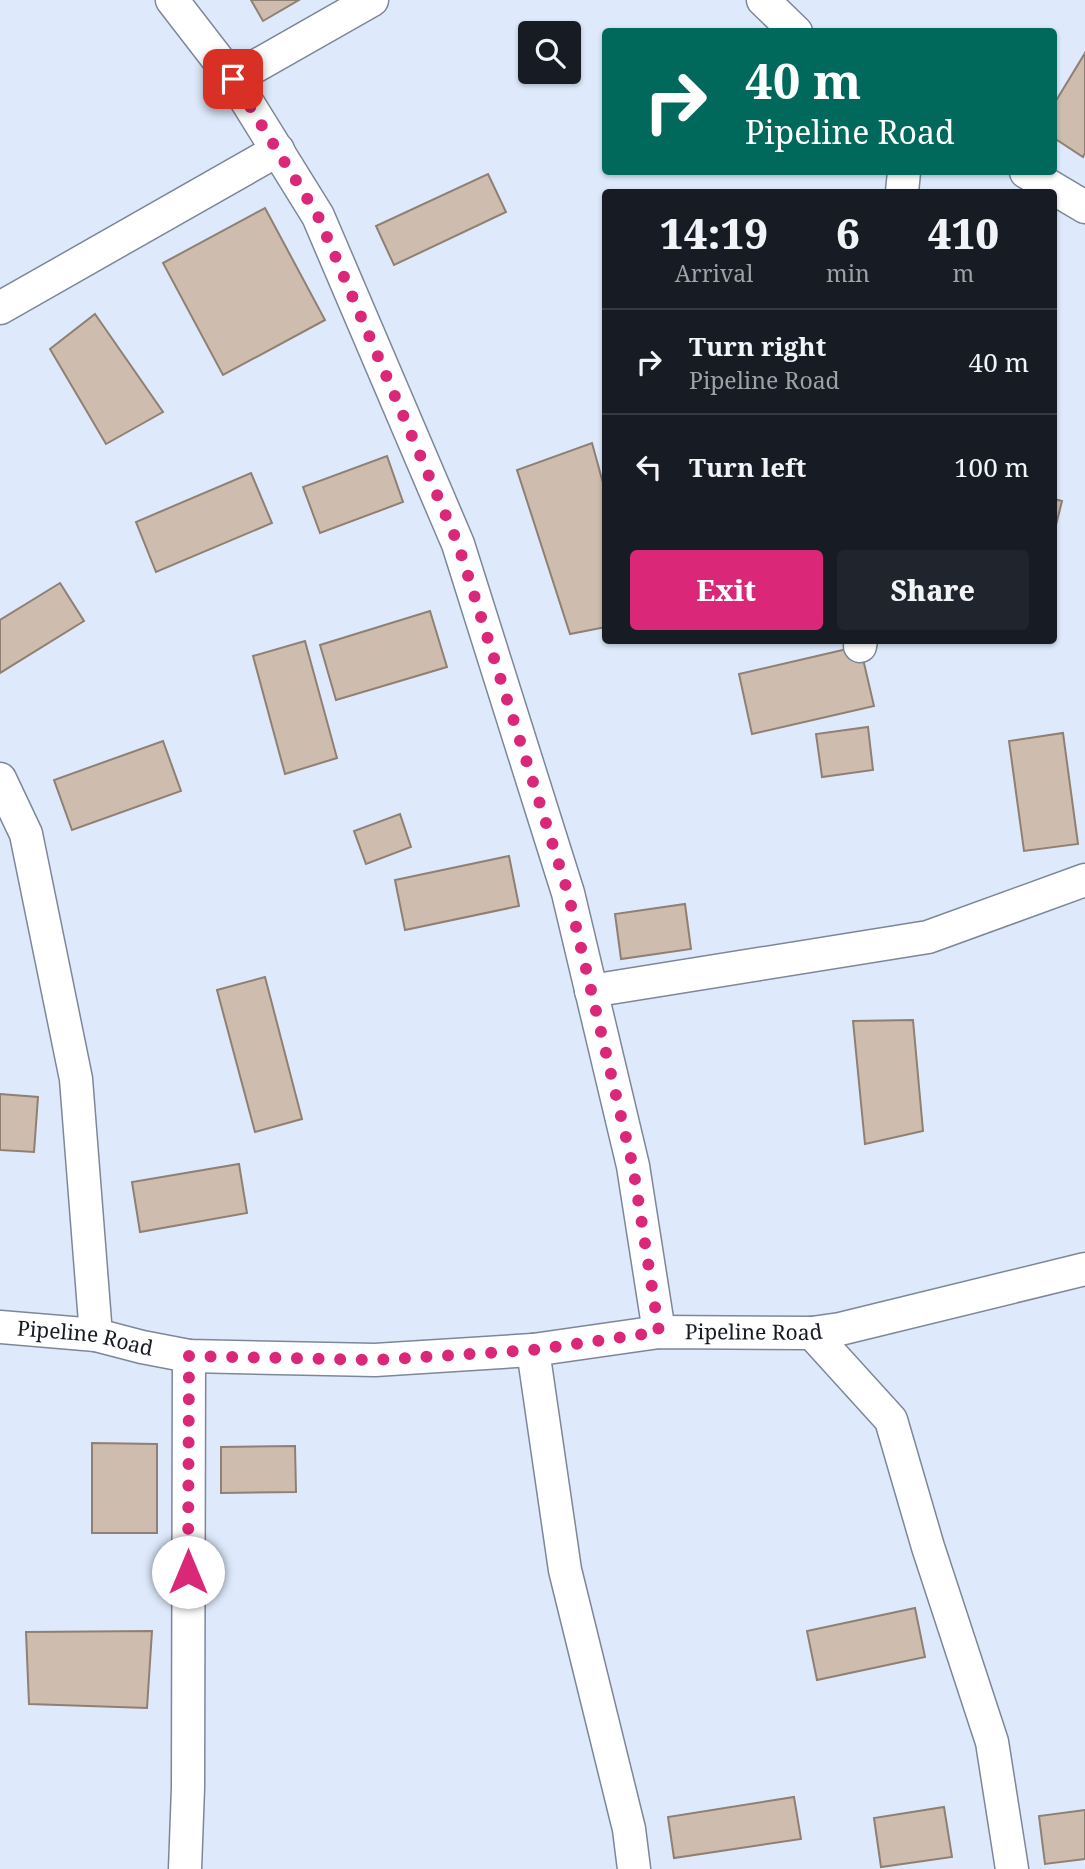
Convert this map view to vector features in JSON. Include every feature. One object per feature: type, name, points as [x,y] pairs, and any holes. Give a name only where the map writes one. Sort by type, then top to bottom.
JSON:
[{"type":"street","points":[[172,0],[233,79],[318,216],[458,544],[568,893],[633,1167],[659,1332]]},
{"type":"street","points":[[233,79],[372,0]]},
{"type":"street","points":[[763,0],[792,28]]},
{"type":"street","points":[[0,308],[278,150]]},
{"type":"street","points":[[1031,175],[1055,189]]},
{"type":"street","points":[[1057,190],[1085,207]]},
{"type":"street","points":[[0,779],[26,834],[75,1079],[96,1335]]},
{"type":"street","points":[[591,991],[928,937],[1085,880]]},
{"type":"street","name":"Pipeline Road","points":[[0,1326],[96,1335],[189,1356],[376,1360],[533,1350],[659,1332],[812,1333],[840,1329],[1085,1269]]},
{"type":"street","points":[[812,1333],[891,1420],[928,1547],[992,1742],[1012,1869]]},
{"type":"street","points":[[533,1350],[565,1570],[629,1829],[634,1869]]},
{"type":"street","points":[[185,1869],[188,1788],[189,1356]]},
{"type":"building","points":[[251,0],[299,0],[263,21]]},
{"type":"building","points":[[1085,53],[1083,157],[1057,140],[1057,99]]},
{"type":"building","points":[[488,174],[506,212],[394,265],[376,226]]},
{"type":"building","points":[[265,208],[325,320],[223,375],[163,263]]},
{"type":"building","points":[[95,314],[163,412],[106,444],[50,349]]},
{"type":"building","points":[[592,443],[602,479],[602,628],[570,634],[517,470]]},
{"type":"building","points":[[387,456],[403,502],[320,533],[303,487]]},
{"type":"building","points":[[251,473],[272,523],[156,572],[136,522]]},
{"type":"building","points":[[1057,500],[1062,501],[1057,521]]},
{"type":"building","points":[[60,583],[84,621],[0,673],[0,620]]},
{"type":"building","points":[[430,611],[447,667],[336,700],[320,645]]},
{"type":"building","points":[[305,641],[337,758],[285,774],[253,656]]},
{"type":"building","points":[[860,646],[874,706],[752,734],[739,674]]},
{"type":"building","points":[[868,727],[873,770],[822,777],[816,734]]},
{"type":"building","points":[[1063,733],[1078,844],[1024,851],[1009,741]]},
{"type":"building","points":[[163,741],[181,791],[72,830],[54,780]]},
{"type":"building","points":[[400,814],[411,847],[366,864],[354,831]]},
{"type":"building","points":[[509,856],[519,906],[405,930],[395,880]]},
{"type":"building","points":[[685,904],[691,949],[621,959],[615,914]]},
{"type":"building","points":[[265,977],[302,1119],[255,1132],[217,990]]},
{"type":"building","points":[[913,1020],[923,1131],[865,1144],[853,1021]]},
{"type":"building","points":[[0,1094],[38,1097],[34,1152],[0,1150]]},
{"type":"building","points":[[239,1164],[247,1213],[140,1232],[132,1182]]},
{"type":"building","points":[[92,1443],[157,1444],[157,1533],[92,1533]]},
{"type":"building","points":[[295,1446],[296,1492],[221,1493],[221,1447]]},
{"type":"building","points":[[915,1608],[925,1657],[817,1680],[807,1631]]},
{"type":"building","points":[[152,1631],[147,1708],[29,1704],[26,1632]]},
{"type":"building","points":[[794,1797],[801,1839],[674,1858],[668,1817]]},
{"type":"building","points":[[944,1807],[952,1857],[881,1867],[874,1818]]},
{"type":"building","points":[[1085,1810],[1085,1859],[1045,1864],[1039,1816]]},
{"type":"route","points":[[188,1572],[189,1356],[376,1360],[533,1350],[659,1332],[633,1167],[568,893],[458,544],[318,216],[233,79]]}]
